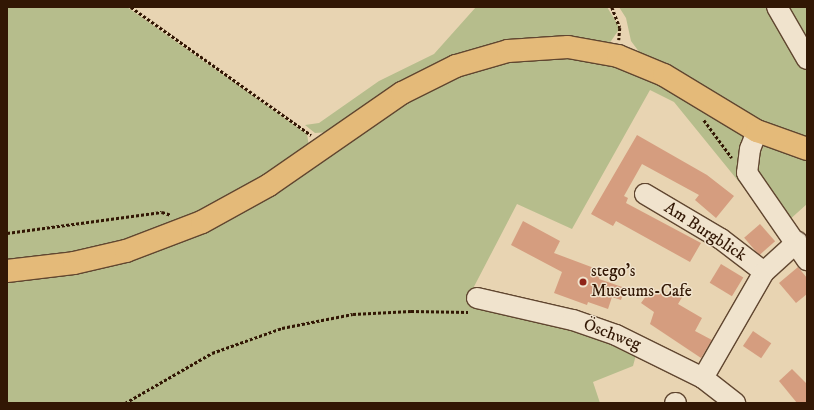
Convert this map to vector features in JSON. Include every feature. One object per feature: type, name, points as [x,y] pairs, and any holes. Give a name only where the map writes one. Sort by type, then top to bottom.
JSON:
[{"type":"main road","points":[[7,271],[74,263],[126,251],[202,222],[269,185],[402,93],[433,76],[478,58],[537,47],[568,47],[618,56],[664,75],[757,131],[807,149]]},
{"type":"street","points":[[777,7],[807,59]]},
{"type":"street","points":[[757,131],[750,149],[747,173],[797,242],[807,260]]},
{"type":"street","name":"Am Burgblick","points":[[645,194],[722,239],[764,272]]},
{"type":"street","name":"Am Burgblick","points":[[702,378],[764,272],[797,242]]},
{"type":"street","name":"Öschweg","points":[[476,305],[573,320],[616,335],[702,378],[735,403]]},
{"type":"path","points":[[131,7],[303,127],[324,148]]},
{"type":"path","points":[[612,7],[620,28],[618,56]]},
{"type":"path","points":[[702,117],[747,173]]},
{"type":"path","points":[[7,233],[162,212],[202,222]]},
{"type":"path","points":[[125,403],[212,353],[282,328],[353,314],[476,305]]},
{"type":"green space","points":[[7,7],[127,7],[307,134],[309,147],[279,168],[169,227],[90,251],[7,262]]},
{"type":"green space","points":[[476,7],[607,7],[620,28],[609,44],[438,63],[378,96],[329,132],[315,133],[305,125],[319,123],[379,81],[434,54]]},
{"type":"green space","points":[[619,7],[775,7],[807,60],[807,139],[768,126],[640,53],[631,41],[626,18]]},
{"type":"green space","points":[[783,7],[807,7],[807,47]]},
{"type":"green space","points":[[583,56],[656,79],[807,159],[807,204],[778,230],[674,102],[650,90],[572,229],[517,204],[466,302],[554,324],[601,338],[636,355],[633,366],[593,382],[600,403],[7,403],[7,279],[102,267],[369,120],[489,61]]},
{"type":"building","points":[[637,135],[707,175],[734,196],[716,218],[695,200],[699,195],[642,164],[624,196],[628,198],[626,203],[701,243],[690,262],[616,221],[613,226],[591,214]]},
{"type":"building","points":[[523,221],[560,241],[554,253],[602,271],[599,279],[625,288],[621,300],[612,297],[608,309],[588,302],[587,305],[554,293],[562,272],[511,245]]},
{"type":"building","points":[[760,224],[775,241],[759,255],[744,238]]},
{"type":"building","points":[[721,264],[743,277],[732,296],[710,283]]},
{"type":"building","points":[[798,267],[807,278],[807,294],[796,303],[779,283]]},
{"type":"building","points":[[652,288],[667,297],[673,288],[684,294],[678,304],[702,318],[695,331],[712,340],[701,358],[650,324],[654,312],[641,303]]},
{"type":"building","points":[[753,331],[771,343],[761,358],[743,346]]},
{"type":"building","points":[[792,369],[807,384],[807,403],[797,403],[779,381]]},
{"type":"place","name":"stego's Museums-Cafe","points":[[583,282]]}]
